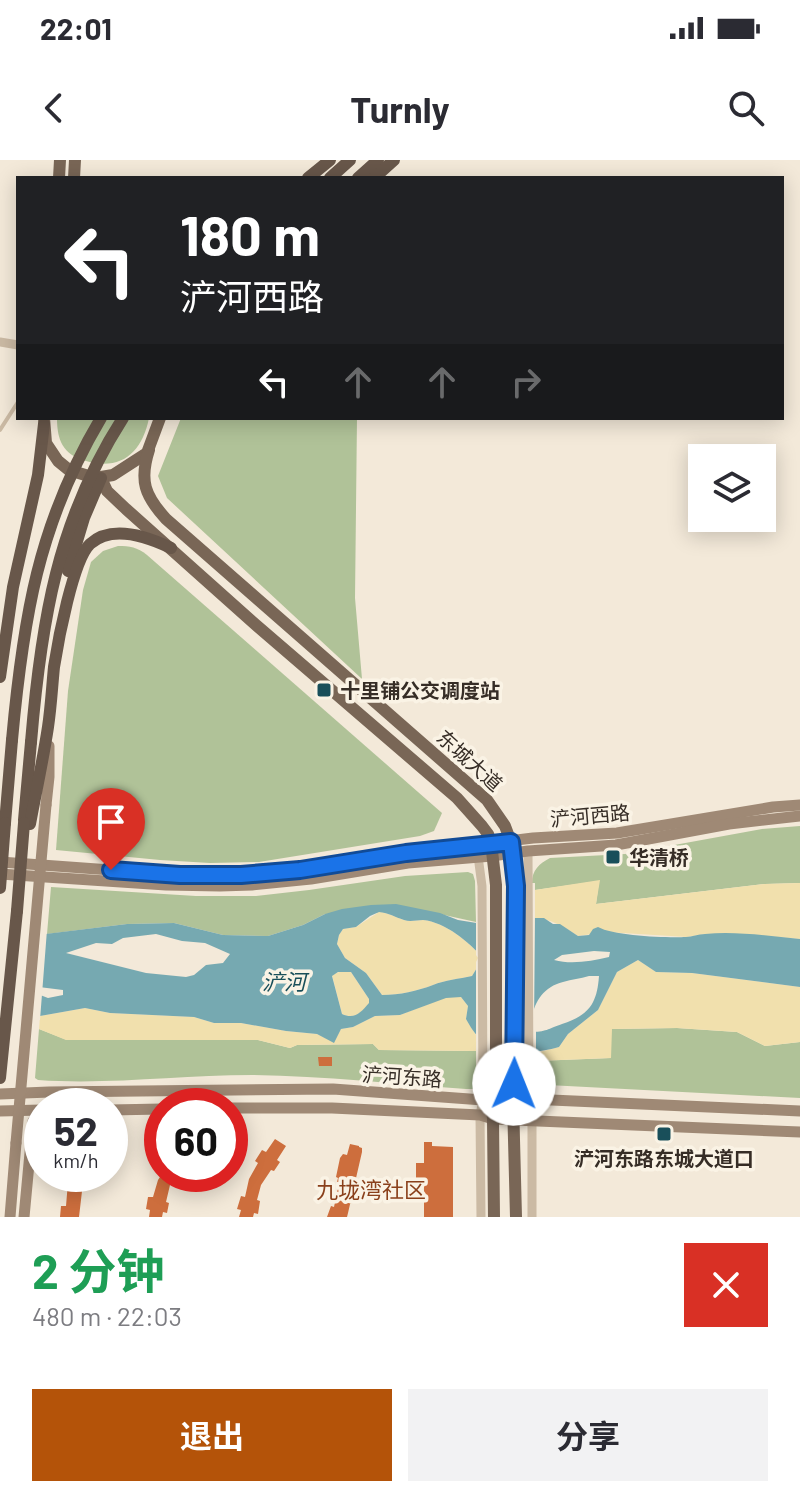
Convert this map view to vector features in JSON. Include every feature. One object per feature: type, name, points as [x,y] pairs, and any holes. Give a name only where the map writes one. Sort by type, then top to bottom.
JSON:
[{"type":"highway","points":[[310,176],[330,160]]},
{"type":"highway","points":[[332,176],[350,160]]},
{"type":"highway","points":[[360,176],[378,160]]},
{"type":"highway","points":[[376,176],[394,160]]},
{"type":"highway","points":[[0,888],[12,740],[26,621],[40,558],[66,486],[100,420]]},
{"type":"highway","points":[[0,1078],[27,823],[31,742],[42,640],[57,566],[72,520],[87,482],[122,420]]},
{"type":"highway","points":[[0,677],[13,587],[38,475],[44,421]]},
{"type":"highway","points":[[27,823],[49,726],[64,588],[84,518],[101,478]]},
{"type":"highway","points":[[55,665],[76,569],[88,546],[103,537],[127,534],[149,538],[171,548]]},
{"type":"main road","name":"东城大道","points":[[159,420],[144,465],[144,482],[153,503],[166,519],[487,800],[505,826],[522,887],[513,1101],[516,1217]]},
{"type":"main road","points":[[44,421],[46,443],[58,461],[69,470],[95,478],[120,472],[149,450]]},
{"type":"main road","name":"东城大道","points":[[101,478],[107,491],[256,625],[457,798],[482,826],[492,850],[487,1100],[493,1119],[494,1217]]},
{"type":"main road","points":[[10,1217],[49,777],[49,726]]},
{"type":"main road","name":"浐河西路","points":[[511,848],[533,838],[617,833],[800,805]]},
{"type":"main road","name":"浐河西路","points":[[0,862],[180,875],[241,875],[300,870],[374,857],[616,845],[729,824],[800,816]]},
{"type":"main road","name":"浐河西路","points":[[0,874],[220,886],[300,880],[408,863],[478,856],[492,850]]},
{"type":"main road","name":"浐河东路","points":[[0,1094],[333,1089],[487,1100],[529,1099],[800,1111]]},
{"type":"main road","name":"浐河东路","points":[[248,1108],[332,1108],[480,1115],[514,1121],[800,1132]]},
{"type":"main road","points":[[0,1111],[24,1112]]},
{"type":"main road","points":[[24,1217],[26,1192]]},
{"type":"street","points":[[528,851],[522,887],[532,1120],[532,1217]]},
{"type":"street","points":[[478,856],[489,885]]},
{"type":"street","points":[[481,1217],[480,1115],[487,1100]]},
{"type":"lane","points":[[0,430],[16,405]]},
{"type":"green space","points":[[57,420],[148,420],[135,450],[110,463],[86,461],[72,455],[63,446]]},
{"type":"green space","points":[[180,420],[357,420],[355,598],[362,679],[167,498],[158,476]]},
{"type":"green space","points":[[118,546],[140,550],[147,555],[442,813],[434,831],[420,836],[259,862],[210,863],[56,850],[68,691],[83,590],[91,562],[103,551]]},
{"type":"green space","points":[[800,826],[800,883],[765,884],[596,904],[599,881],[535,890],[535,883],[532,883],[537,868],[550,858],[625,854],[762,829]]},
{"type":"green space","points":[[473,874],[475,881],[476,922],[426,911],[325,914],[268,936],[223,935],[174,923],[127,924],[47,934],[51,887],[196,896],[256,896],[405,876]]},
{"type":"green space","points":[[677,1028],[737,1032],[765,1046],[800,1042],[800,1098],[548,1085],[541,1082],[538,1076],[536,1061],[611,1058],[611,1029]]},
{"type":"green space","points":[[39,1029],[67,1040],[258,1040],[290,1048],[297,1045],[373,1044],[379,1050],[476,1051],[476,1068],[479,1069],[477,1085],[473,1089],[252,1075],[38,1080],[35,1078]]},
{"type":"sand","points":[[600,880],[596,904],[765,884],[800,883],[800,939],[743,934],[687,937],[606,932],[578,936],[552,922],[535,918],[535,890]]},
{"type":"sand","points":[[379,912],[406,921],[423,920],[440,925],[464,939],[483,958],[472,976],[408,992],[382,995],[366,973],[345,958],[337,944],[343,929],[356,927]]},
{"type":"sand","points":[[638,960],[656,972],[692,973],[800,987],[800,1042],[765,1046],[737,1032],[677,1028],[612,1029],[611,1058],[536,1061],[536,1053],[559,1047],[568,1034],[598,1010],[617,972]]},
{"type":"sand","points":[[351,972],[369,999],[370,1003],[355,1016],[342,1014],[332,975]]},
{"type":"sand","points":[[446,997],[461,997],[468,1006],[466,1019],[476,1035],[476,1051],[379,1050],[373,1044],[297,1045],[290,1048],[258,1040],[66,1040],[39,1029],[40,1016],[85,1008],[110,1013],[194,1017],[214,1023],[241,1023],[317,1034],[334,1042],[341,1029],[353,1027],[375,1016],[400,1015]]},
{"type":"water","name":"浐河","points":[[396,904],[495,926],[544,918],[578,936],[589,935],[598,927],[654,937],[729,933],[800,939],[800,987],[692,973],[656,972],[638,960],[617,972],[598,1010],[568,1034],[559,1047],[530,1052],[509,1051],[482,1040],[466,1019],[468,1006],[461,997],[446,998],[400,1015],[375,1016],[353,1027],[341,1029],[334,1043],[317,1034],[241,1023],[214,1023],[194,1017],[110,1013],[85,1008],[40,1016],[0,1011],[0,934],[29,936],[127,924],[174,923],[223,935],[268,936],[325,914],[371,905]],"holes":[[[379,912],[406,921],[423,920],[440,925],[464,939],[483,958],[472,976],[408,992],[382,995],[366,973],[345,958],[337,944],[343,929],[356,927]],[[156,934],[205,943],[230,954],[223,963],[206,965],[194,975],[186,977],[146,973],[66,953],[96,943],[112,944],[123,938]],[[610,952],[609,957],[588,961],[554,960],[562,955]],[[338,972],[351,972],[369,1003],[354,1016],[342,1014],[332,976]],[[599,976],[590,1007],[571,1021],[547,1030],[530,1032],[532,1015],[542,994],[566,981]],[[23,985],[63,990],[63,995],[48,998],[22,988]]]},
{"type":"pier","points":[[535,914],[536,1057],[498,1052],[476,1041],[476,918],[495,922]]},
{"type":"pier","points":[[0,930],[47,930],[40,1020],[0,1015]]},
{"type":"building","points":[[318,1057],[332,1057],[332,1066],[319,1066]]},
{"type":"building","points":[[275,1139],[286,1146],[277,1160],[280,1162],[261,1185],[257,1200],[260,1201],[258,1214],[239,1217],[241,1210],[237,1209],[241,1196],[245,1197],[248,1192],[249,1179],[258,1163],[255,1161],[262,1150],[266,1152]]},
{"type":"building","points":[[424,1142],[432,1142],[432,1146],[453,1147],[453,1217],[424,1217],[424,1185],[416,1185],[416,1163],[424,1163]]},
{"type":"building","points":[[350,1144],[362,1148],[362,1152],[347,1217],[327,1217],[331,1206],[334,1207],[340,1158],[343,1154],[347,1155]]},
{"type":"building","points":[[67,1192],[82,1192],[79,1217],[60,1217],[61,1206],[66,1206]]},
{"type":"building","points":[[154,1192],[168,1192],[167,1213],[163,1212],[162,1217],[149,1217],[150,1210],[146,1209],[148,1197],[153,1197]]},
{"type":"place","name":"十里铺公交调度站","points":[[324,690]]},
{"type":"place","name":"华清桥","points":[[613,857]]},
{"type":"place","name":"浐河东路东城大道口","points":[[664,1134]]},
{"type":"district","name":"九垅湾社区","points":[[371,1189]]},
{"type":"route","points":[[111,870],[241,875],[511,842],[516,886],[514,1084]]}]
